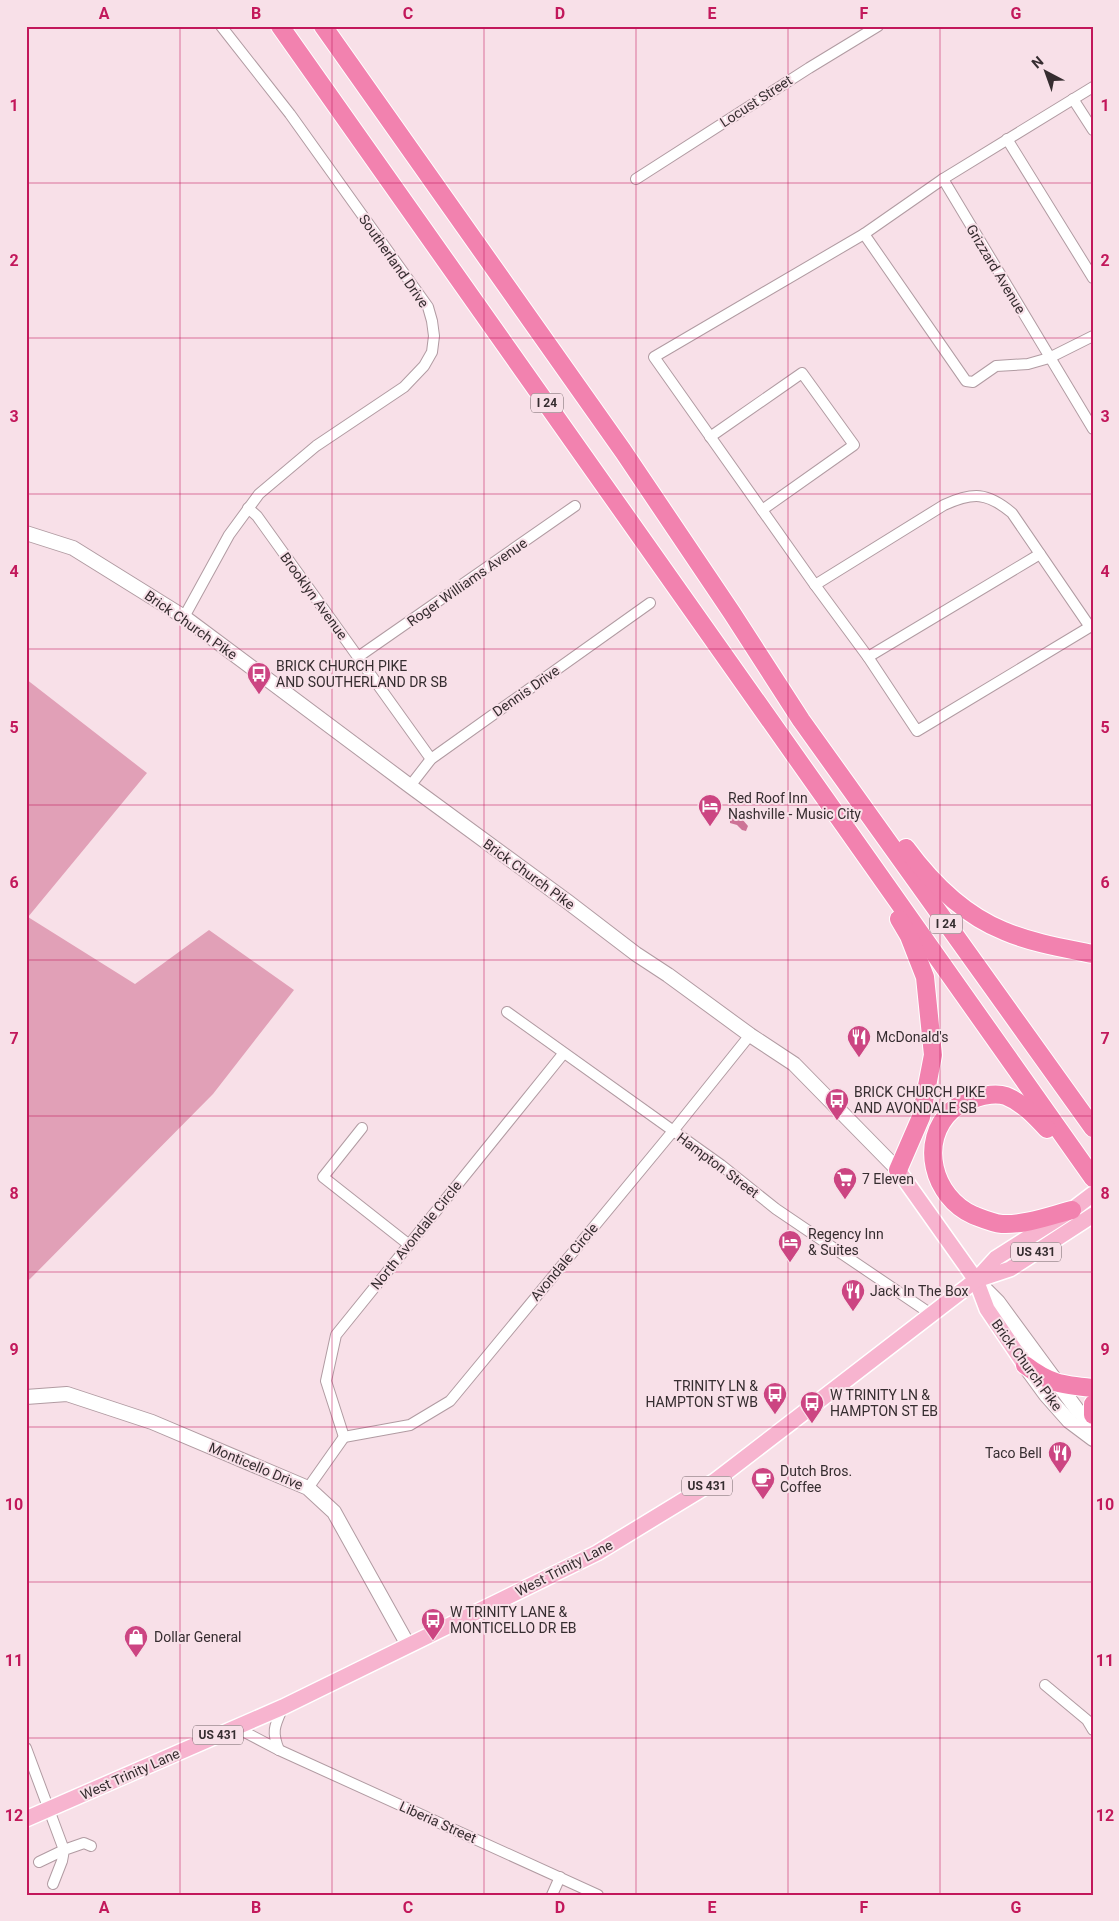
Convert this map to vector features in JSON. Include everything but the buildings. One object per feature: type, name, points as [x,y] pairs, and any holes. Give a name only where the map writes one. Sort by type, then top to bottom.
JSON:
[{"type":"highway","name":"I 24","points":[[280,26],[1093,1178]]},
{"type":"highway","name":"I 24","points":[[323,26],[623,451],[732,613],[801,720],[1093,1128]]},
{"type":"highway","points":[[801,720],[852,773],[915,861],[961,907],[1004,931],[1093,954]]},
{"type":"highway","points":[[813,780],[909,936],[925,977],[933,1055],[921,1117],[898,1170]]},
{"type":"highway","points":[[1072,1210],[1029,1222],[1000,1224],[984,1219],[966,1211],[952,1201],[939,1182],[933,1158],[934,1138],[952,1110],[966,1102],[983,1096],[1005,1096],[1020,1104],[1032,1112],[1054,1137],[1074,1151]]},
{"type":"highway","points":[[1025,1365],[1041,1377],[1058,1384],[1093,1388]]},
{"type":"highway","points":[[1093,1404],[1093,1415]]},
{"type":"main road","name":"Brick Church Pike","points":[[26,533],[73,548],[184,617],[636,954],[794,1064],[810,1078],[898,1170],[976,1280],[998,1302],[1078,1410],[1093,1423]]},
{"type":"main road","name":"West Trinity Lane","points":[[26,1819],[283,1707],[597,1553],[698,1492],[976,1280],[996,1258],[1072,1210],[1093,1194]]},
{"type":"main road","name":"West Trinity Lane","points":[[976,1280],[1010,1270],[1093,1215]]},
{"type":"main road","name":"Brick Church Pike","points":[[976,1280],[987,1309],[1046,1395],[1069,1421],[1093,1439]]},
{"type":"main road","name":"Monticello Drive","points":[[26,1397],[66,1394],[76,1397],[152,1422],[308,1488],[334,1512],[408,1645]]},
{"type":"street","name":"Southerland Drive","points":[[184,617],[229,535],[259,494],[316,446],[404,387],[424,366],[432,352],[434,336],[428,307],[290,114],[221,26]]},
{"type":"street","name":"Locust Street","points":[[636,179],[878,26]]},
{"type":"street","points":[[815,585],[961,497],[986,496],[998,502],[1012,513],[1091,626],[917,731],[868,657],[815,585],[654,357],[864,234],[942,179],[1093,87]]},
{"type":"street","points":[[1073,99],[1093,130]]},
{"type":"street","points":[[1007,140],[1093,278]]},
{"type":"street","name":"Grizzard Avenue","points":[[942,179],[1093,429]]},
{"type":"street","points":[[864,234],[966,381],[973,382],[996,366],[1028,364],[1049,358],[1093,336]]},
{"type":"street","points":[[710,437],[802,373],[854,445],[762,510]]},
{"type":"street","name":"Roger Williams Avenue","points":[[358,657],[575,506]]},
{"type":"street","name":"Brooklyn Avenue","points":[[248,508],[257,516],[431,758]]},
{"type":"street","points":[[868,657],[1040,554]]},
{"type":"street","name":"Dennis Drive","points":[[410,786],[431,758],[650,603]]},
{"type":"street","name":"Hampton Street","points":[[507,1012],[563,1054],[721,1165],[776,1209],[931,1314]]},
{"type":"street","name":"Avondale Circle","points":[[344,1436],[410,1425],[450,1401],[750,1035]]},
{"type":"street","name":"North Avondale Circle","points":[[344,1436],[326,1381],[336,1335],[563,1054]]},
{"type":"street","points":[[362,1128],[322,1176],[408,1244]]},
{"type":"street","points":[[308,1488],[344,1436]]},
{"type":"street","points":[[1045,1685],[1090,1718],[1093,1730]]},
{"type":"street","points":[[279,1750],[274,1737],[274,1729],[283,1707]]},
{"type":"street","name":"Liberia Street","points":[[236,1727],[279,1750],[598,1895]]},
{"type":"street","points":[[26,1748],[36,1770],[48,1810],[64,1850],[62,1862],[52,1884]]},
{"type":"street","points":[[39,1862],[84,1843],[91,1846]]},
{"type":"street","points":[[552,1895],[560,1877]]},
{"type":"shaded area","points":[[26,679],[147,773],[28,917],[135,984],[209,930],[294,990],[213,1094],[26,1283]]},
{"type":"shaded area","points":[[735,815],[748,826],[746,831],[730,823],[730,818]]},
{"type":"place","name":"BRICK CHURCH PIKE AND SOUTHERLAND DR SB","points":[[259,695]]},
{"type":"place","name":"Red Roof Inn Nashville - Music City","points":[[710,827]]},
{"type":"place","name":"McDonald's","points":[[859,1058]]},
{"type":"place","name":"BRICK CHURCH PIKE AND AVONDALE SB","points":[[837,1121]]},
{"type":"place","name":"7 Eleven","points":[[845,1200]]},
{"type":"place","name":"Regency Inn & Suites","points":[[790,1263]]},
{"type":"place","name":"Jack In The Box","points":[[853,1312]]},
{"type":"place","name":"TRINITY LN & HAMPTON ST WB","points":[[775,1415]]},
{"type":"place","name":"W TRINITY LN & HAMPTON ST EB","points":[[812,1424]]},
{"type":"place","name":"Taco Bell","points":[[1060,1474]]},
{"type":"place","name":"Dutch Bros. Coffee","points":[[763,1500]]},
{"type":"place","name":"W TRINITY LANE & MONTICELLO DR EB","points":[[433,1641]]},
{"type":"place","name":"Dollar General","points":[[136,1658]]}]
